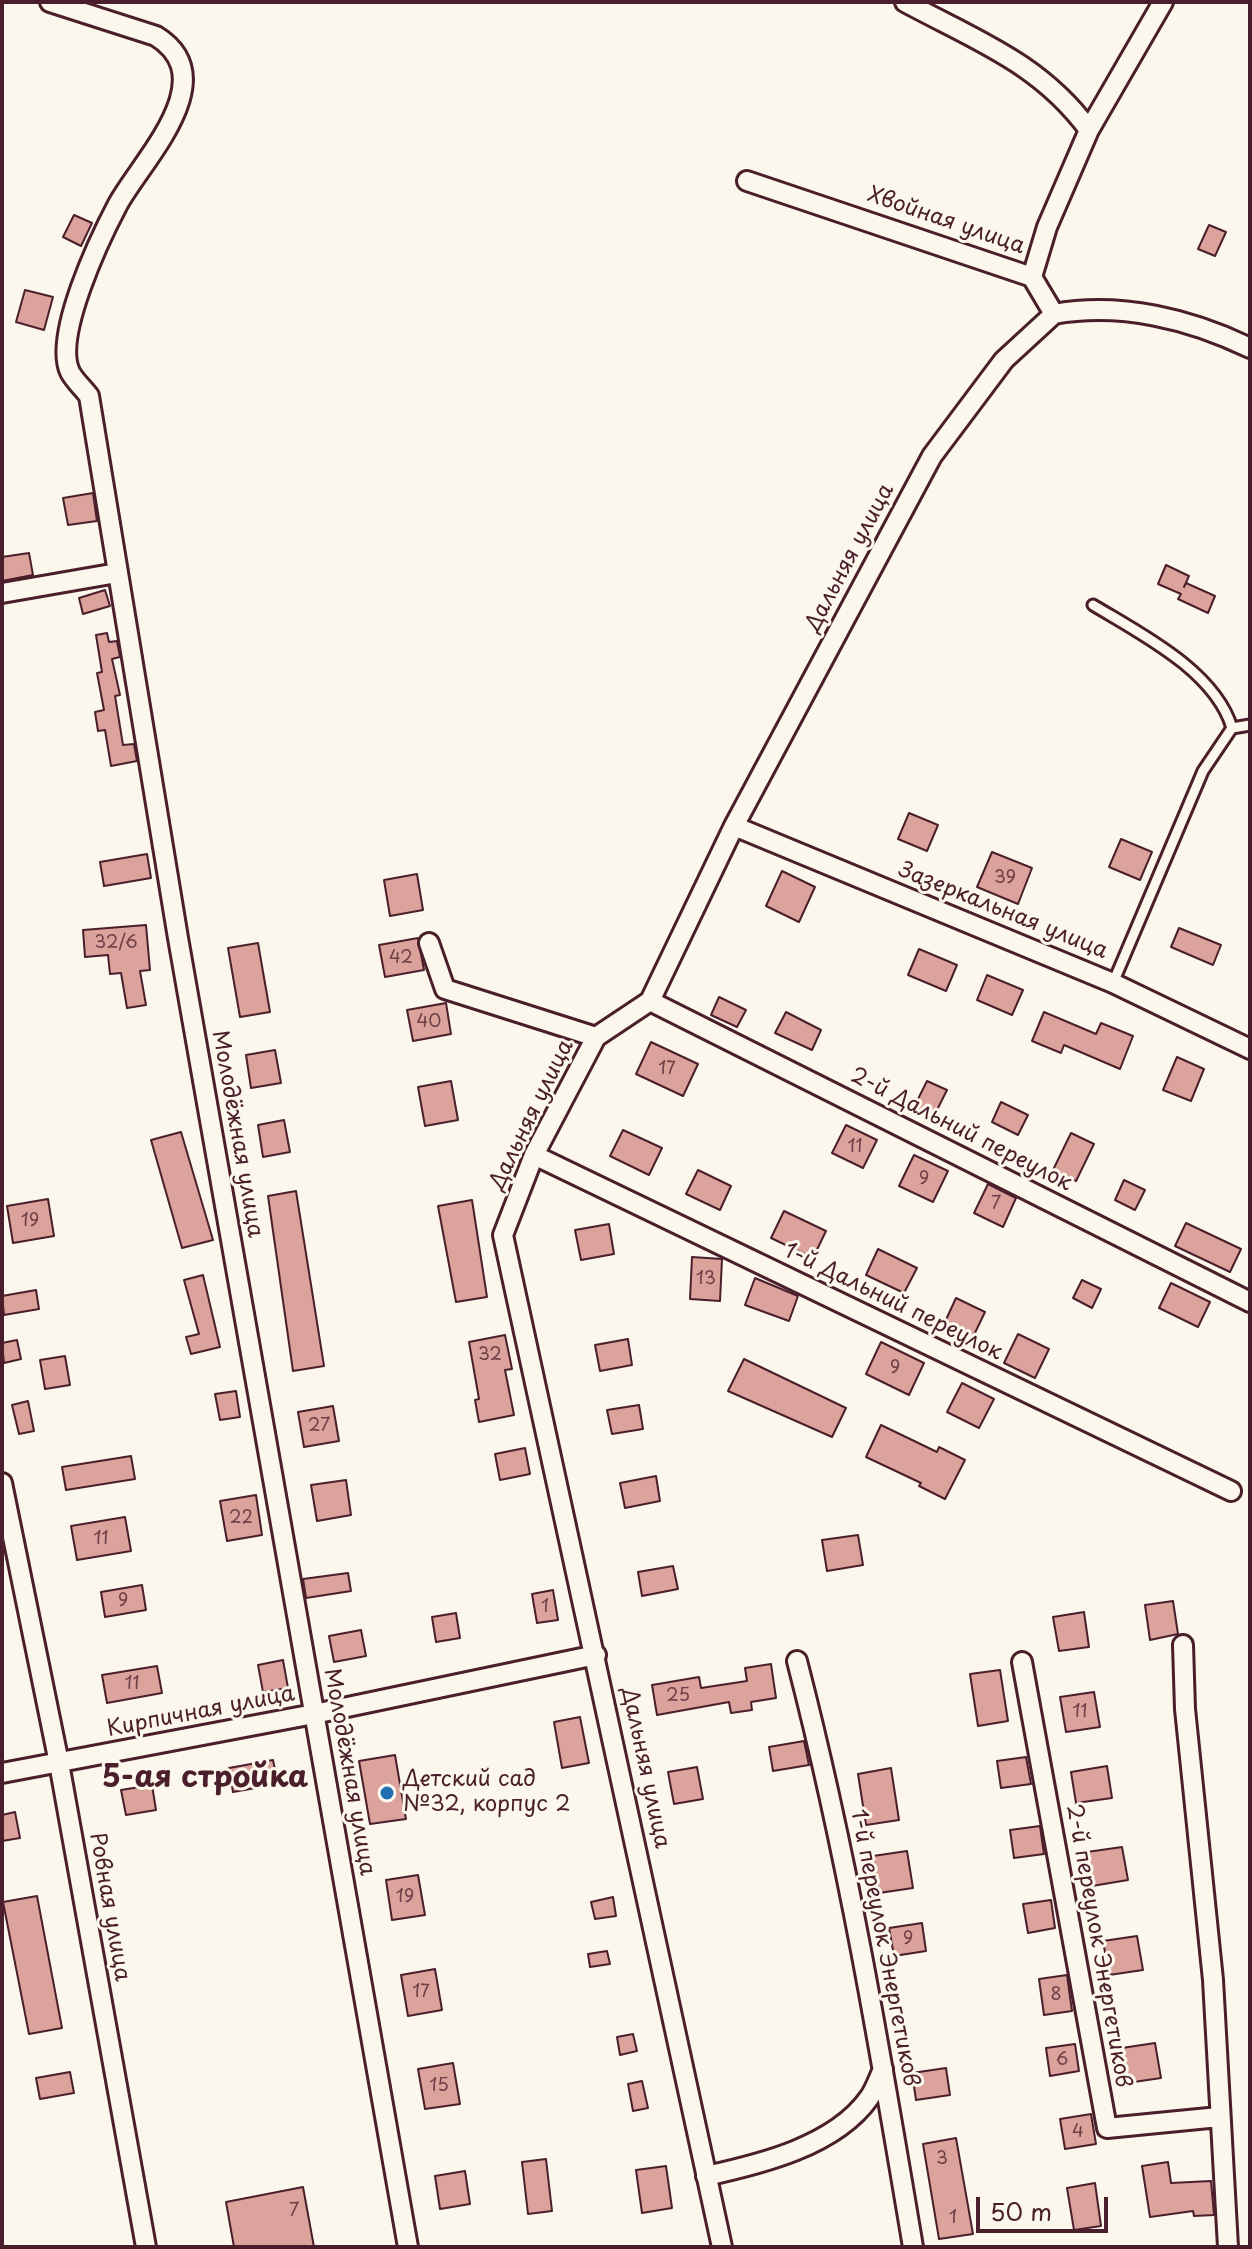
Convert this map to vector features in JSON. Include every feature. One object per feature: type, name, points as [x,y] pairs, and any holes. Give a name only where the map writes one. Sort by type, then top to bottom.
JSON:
[{"type":"street","name":"Молодёжная улица","points":[[50,2],[156,36],[171,46],[183,74],[177,109],[164,139],[119,203],[74,310],[67,341],[70,372],[89,396],[117,573],[408,2247]]},
{"type":"street","points":[[905,2],[1018,61],[1052,87],[1089,130]]},
{"type":"street","points":[[1032,277],[1047,227],[1089,130],[1163,2]]},
{"type":"street","name":"Хвойная улица","points":[[747,181],[1032,277],[1054,314]]},
{"type":"street","points":[[1054,314],[1089,307],[1182,320],[1250,348]]},
{"type":"street","name":"Дальняя улица","points":[[722,2247],[503,1235],[534,1155],[596,1037],[650,1001],[734,826],[932,456],[1004,360],[1054,314]]},
{"type":"street","points":[[2,593],[117,573]]},
{"type":"street","name":"Зазеркальная улица","points":[[734,826],[1113,983],[1250,1049]]},
{"type":"street","points":[[429,943],[445,989],[596,1037]]},
{"type":"street","name":"2-й Дальний переулок","points":[[650,1001],[1250,1302]]},
{"type":"street","name":"1-й Дальний переулок","points":[[534,1155],[1231,1491]]},
{"type":"street","name":"Ровная улица","points":[[2,1483],[59,1763],[146,2247]]},
{"type":"street","points":[[1183,1645],[1185,1709],[1213,1980],[1228,2247]]},
{"type":"street","name":"Кирпичная улица","points":[[2,1773],[314,1714],[596,1655]]},
{"type":"street","name":"1-й переулок Энергетиков","points":[[797,1661],[825,1768],[883,2069],[913,2247]]},
{"type":"street","name":"2-й переулок Энергетиков","points":[[1022,1662],[1107,2128],[1219,2117]]},
{"type":"street","points":[[706,2176],[757,2164],[833,2131],[869,2098],[883,2069]]},
{"type":"lane","points":[[1093,605],[1175,655],[1226,707],[1232,728]]},
{"type":"lane","points":[[1113,983],[1203,771],[1232,728],[1250,725]]},
{"type":"building","points":[[74,215],[92,223],[81,246],[63,237]]},
{"type":"building","points":[[1209,225],[1226,232],[1215,256],[1198,249]]},
{"type":"building","points":[[25,290],[53,297],[44,330],[16,322]]},
{"type":"building","points":[[93,493],[97,521],[68,525],[63,498]]},
{"type":"building","points":[[29,553],[33,575],[2,581],[2,557]]},
{"type":"building","points":[[1166,565],[1189,576],[1184,587],[1186,583],[1215,596],[1208,613],[1178,599],[1181,594],[1158,584]]},
{"type":"building","points":[[105,590],[110,606],[83,614],[79,598]]},
{"type":"building","points":[[107,633],[109,642],[117,641],[120,657],[112,659],[120,695],[115,696],[123,745],[134,744],[137,761],[111,766],[105,730],[98,731],[95,712],[104,710],[97,673],[102,672],[96,635]]},
{"type":"building","points":[[909,813],[938,825],[927,851],[898,839]]},
{"type":"building","points":[[1121,839],[1152,852],[1140,880],[1109,867]]},
{"type":"building","points":[[992,852],[1032,868],[1018,904],[977,887]]},
{"type":"building","points":[[147,854],[151,878],[104,886],[100,862]]},
{"type":"building","points":[[782,871],[815,887],[799,922],[766,906]]},
{"type":"building","points":[[417,874],[423,910],[390,916],[384,880]]},
{"type":"building","points":[[146,925],[150,970],[140,971],[146,1005],[127,1008],[121,973],[110,974],[108,955],[85,957],[83,930]]},
{"type":"building","points":[[1179,928],[1221,945],[1213,965],[1171,947]]},
{"type":"building","points":[[418,938],[424,970],[385,977],[379,945]]},
{"type":"building","points":[[258,943],[270,1012],[240,1017],[228,948]]},
{"type":"building","points":[[919,949],[957,965],[946,991],[908,975]]},
{"type":"building","points":[[987,975],[1023,990],[1012,1015],[977,1000]]},
{"type":"building","points":[[719,997],[746,1010],[737,1027],[711,1015]]},
{"type":"building","points":[[446,1003],[451,1034],[413,1041],[407,1010]]},
{"type":"building","points":[[786,1012],[821,1030],[812,1050],[775,1033]]},
{"type":"building","points":[[1044,1012],[1096,1034],[1101,1023],[1133,1036],[1120,1069],[1064,1045],[1061,1053],[1032,1041]]},
{"type":"building","points":[[651,1042],[698,1064],[683,1096],[636,1074]]},
{"type":"building","points":[[275,1050],[281,1083],[251,1088],[246,1055]]},
{"type":"building","points":[[1177,1057],[1204,1069],[1191,1101],[1163,1090]]},
{"type":"building","points":[[451,1081],[458,1120],[425,1126],[418,1087]]},
{"type":"building","points":[[927,1081],[947,1090],[934,1116],[914,1107]]},
{"type":"building","points":[[1001,1102],[1028,1115],[1018,1135],[992,1122]]},
{"type":"building","points":[[284,1120],[290,1152],[263,1157],[258,1125]]},
{"type":"building","points":[[846,1125],[877,1140],[863,1168],[832,1153]]},
{"type":"building","points":[[623,1130],[662,1148],[649,1175],[610,1156]]},
{"type":"building","points":[[181,1132],[213,1240],[182,1248],[151,1140]]},
{"type":"building","points":[[1071,1133],[1094,1144],[1076,1181],[1053,1170]]},
{"type":"building","points":[[914,1155],[948,1171],[933,1202],[899,1186]]},
{"type":"building","points":[[698,1170],[731,1186],[720,1210],[686,1194]]},
{"type":"building","points":[[1124,1180],[1145,1190],[1135,1210],[1115,1200]]},
{"type":"building","points":[[988,1184],[1016,1198],[1003,1227],[974,1213]]},
{"type":"building","points":[[296,1191],[324,1366],[293,1371],[268,1196]]},
{"type":"building","points":[[48,1199],[54,1236],[13,1243],[7,1206]]},
{"type":"building","points":[[472,1200],[487,1297],[456,1302],[438,1206]]},
{"type":"building","points":[[784,1211],[826,1231],[813,1258],[771,1238]]},
{"type":"building","points":[[1186,1223],[1241,1249],[1230,1272],[1175,1246]]},
{"type":"building","points":[[609,1224],[614,1254],[581,1260],[575,1230]]},
{"type":"building","points":[[878,1249],[917,1268],[904,1293],[866,1275]]},
{"type":"building","points":[[692,1257],[722,1259],[720,1301],[690,1299]]},
{"type":"building","points":[[203,1275],[220,1347],[191,1354],[186,1337],[199,1334],[184,1280]]},
{"type":"building","points":[[755,1278],[798,1296],[789,1321],[745,1305]]},
{"type":"building","points":[[1082,1280],[1101,1289],[1092,1308],[1073,1298]]},
{"type":"building","points":[[1171,1283],[1210,1302],[1198,1327],[1159,1308]]},
{"type":"building","points":[[36,1290],[39,1309],[4,1315],[2,1296]]},
{"type":"building","points":[[956,1298],[985,1312],[973,1337],[944,1324]]},
{"type":"building","points":[[1018,1334],[1049,1349],[1035,1378],[1004,1363]]},
{"type":"building","points":[[505,1335],[512,1369],[505,1370],[514,1415],[479,1422],[475,1400],[479,1399],[469,1342]]},
{"type":"building","points":[[628,1339],[632,1365],[600,1371],[595,1345]]},
{"type":"building","points":[[17,1340],[21,1359],[4,1363],[2,1343]]},
{"type":"building","points":[[881,1342],[924,1363],[909,1395],[866,1374]]},
{"type":"building","points":[[65,1356],[70,1385],[45,1389],[40,1360]]},
{"type":"building","points":[[744,1359],[846,1408],[832,1437],[728,1391]]},
{"type":"building","points":[[962,1383],[994,1399],[979,1428],[947,1412]]},
{"type":"building","points":[[236,1391],[240,1417],[220,1420],[215,1394]]},
{"type":"building","points":[[28,1401],[34,1431],[19,1434],[12,1405]]},
{"type":"building","points":[[639,1405],[643,1429],[612,1434],[607,1410]]},
{"type":"building","points":[[333,1406],[339,1441],[304,1447],[298,1412]]},
{"type":"building","points":[[881,1425],[937,1452],[939,1447],[965,1460],[945,1499],[919,1486],[921,1483],[866,1457]]},
{"type":"building","points":[[525,1448],[530,1474],[500,1480],[495,1454]]},
{"type":"building","points":[[131,1456],[135,1479],[66,1490],[62,1467]]},
{"type":"building","points":[[656,1476],[660,1501],[625,1508],[620,1483]]},
{"type":"building","points":[[346,1480],[351,1515],[317,1521],[311,1485]]},
{"type":"building","points":[[256,1495],[262,1535],[227,1541],[220,1501]]},
{"type":"building","points":[[125,1517],[131,1551],[77,1560],[71,1526]]},
{"type":"building","points":[[858,1535],[863,1565],[827,1571],[822,1540]]},
{"type":"building","points":[[673,1566],[678,1589],[642,1596],[638,1572]]},
{"type":"building","points":[[348,1573],[351,1591],[306,1598],[303,1579]]},
{"type":"building","points":[[142,1585],[146,1610],[105,1617],[101,1592]]},
{"type":"building","points":[[553,1590],[558,1620],[537,1623],[532,1594]]},
{"type":"building","points":[[1173,1601],[1178,1634],[1150,1640],[1145,1605]]},
{"type":"building","points":[[1084,1612],[1089,1647],[1059,1651],[1053,1617]]},
{"type":"building","points":[[456,1613],[460,1638],[436,1642],[432,1617]]},
{"type":"building","points":[[361,1630],[366,1656],[334,1662],[329,1636]]},
{"type":"building","points":[[283,1660],[288,1688],[263,1692],[258,1665]]},
{"type":"building","points":[[771,1664],[776,1698],[751,1702],[752,1710],[731,1713],[729,1702],[657,1715],[652,1685],[699,1677],[701,1688],[747,1681],[745,1668]]},
{"type":"building","points":[[157,1666],[162,1693],[107,1703],[102,1675]]},
{"type":"building","points":[[1000,1670],[1008,1721],[978,1726],[970,1674]]},
{"type":"building","points":[[1094,1692],[1100,1727],[1066,1732],[1060,1697]]},
{"type":"building","points":[[580,1717],[589,1763],[562,1768],[554,1722]]},
{"type":"building","points":[[804,1741],[809,1765],[773,1771],[769,1747]]},
{"type":"building","points":[[395,1755],[406,1819],[370,1824],[359,1761]]},
{"type":"building","points":[[1026,1757],[1031,1784],[1001,1788],[997,1761]]},
{"type":"building","points":[[273,1760],[278,1784],[233,1792],[229,1768]]},
{"type":"building","points":[[1107,1766],[1112,1798],[1076,1803],[1071,1772]]},
{"type":"building","points":[[697,1767],[703,1799],[674,1804],[668,1772]]},
{"type":"building","points":[[891,1768],[899,1820],[866,1825],[858,1774]]},
{"type":"building","points":[[152,1785],[156,1810],[126,1815],[121,1790]]},
{"type":"building","points":[[15,1812],[20,1838],[2,1841],[2,1815]]},
{"type":"building","points":[[1040,1826],[1044,1854],[1014,1858],[1010,1830]]},
{"type":"building","points":[[1122,1847],[1128,1880],[1092,1886],[1087,1852]]},
{"type":"building","points":[[907,1851],[913,1888],[879,1893],[873,1856]]},
{"type":"building","points":[[418,1875],[425,1915],[392,1920],[386,1880]]},
{"type":"building","points":[[37,1896],[62,2028],[29,2034],[3,1902]]},
{"type":"building","points":[[613,1897],[616,1916],[595,1919],[591,1902]]},
{"type":"building","points":[[1051,1900],[1055,1928],[1028,1933],[1023,1904]]},
{"type":"building","points":[[922,1923],[926,1951],[894,1956],[889,1928]]},
{"type":"building","points":[[1137,1936],[1143,1970],[1109,1975],[1103,1941]]},
{"type":"building","points":[[607,1951],[610,1964],[590,1967],[588,1954]]},
{"type":"building","points":[[435,1969],[442,2010],[408,2016],[401,1975]]},
{"type":"building","points":[[1067,1975],[1072,2011],[1044,2015],[1039,1979]]},
{"type":"building","points":[[633,2034],[637,2051],[620,2055],[617,2037]]},
{"type":"building","points":[[1155,2043],[1161,2078],[1127,2083],[1122,2048]]},
{"type":"building","points":[[1075,2044],[1079,2071],[1050,2076],[1046,2048]]},
{"type":"building","points":[[453,2063],[460,2104],[425,2109],[418,2069]]},
{"type":"building","points":[[946,2068],[950,2095],[916,2100],[912,2073]]},
{"type":"building","points":[[70,2072],[74,2093],[40,2099],[36,2078]]},
{"type":"building","points":[[642,2081],[648,2108],[633,2111],[628,2084]]},
{"type":"building","points":[[1091,2114],[1096,2144],[1065,2149],[1060,2119]]},
{"type":"building","points":[[956,2138],[973,2234],[939,2239],[923,2144]]},
{"type":"building","points":[[546,2159],[552,2211],[528,2214],[522,2162]]},
{"type":"building","points":[[1168,2162],[1171,2183],[1211,2181],[1214,2215],[1194,2216],[1193,2211],[1150,2217],[1142,2166]]},
{"type":"building","points":[[666,2166],[672,2208],[642,2213],[636,2170]]},
{"type":"building","points":[[465,2171],[470,2204],[440,2209],[435,2176]]},
{"type":"building","points":[[1095,2183],[1101,2226],[1074,2230],[1067,2188]]},
{"type":"building","points":[[303,2187],[314,2247],[234,2247],[226,2202]]},
{"type":"place","name":"Детский сад №32, корпус 2","points":[[387,1793]]},
{"type":"district","name":"5-ая стройка","points":[[205,1779]]}]
